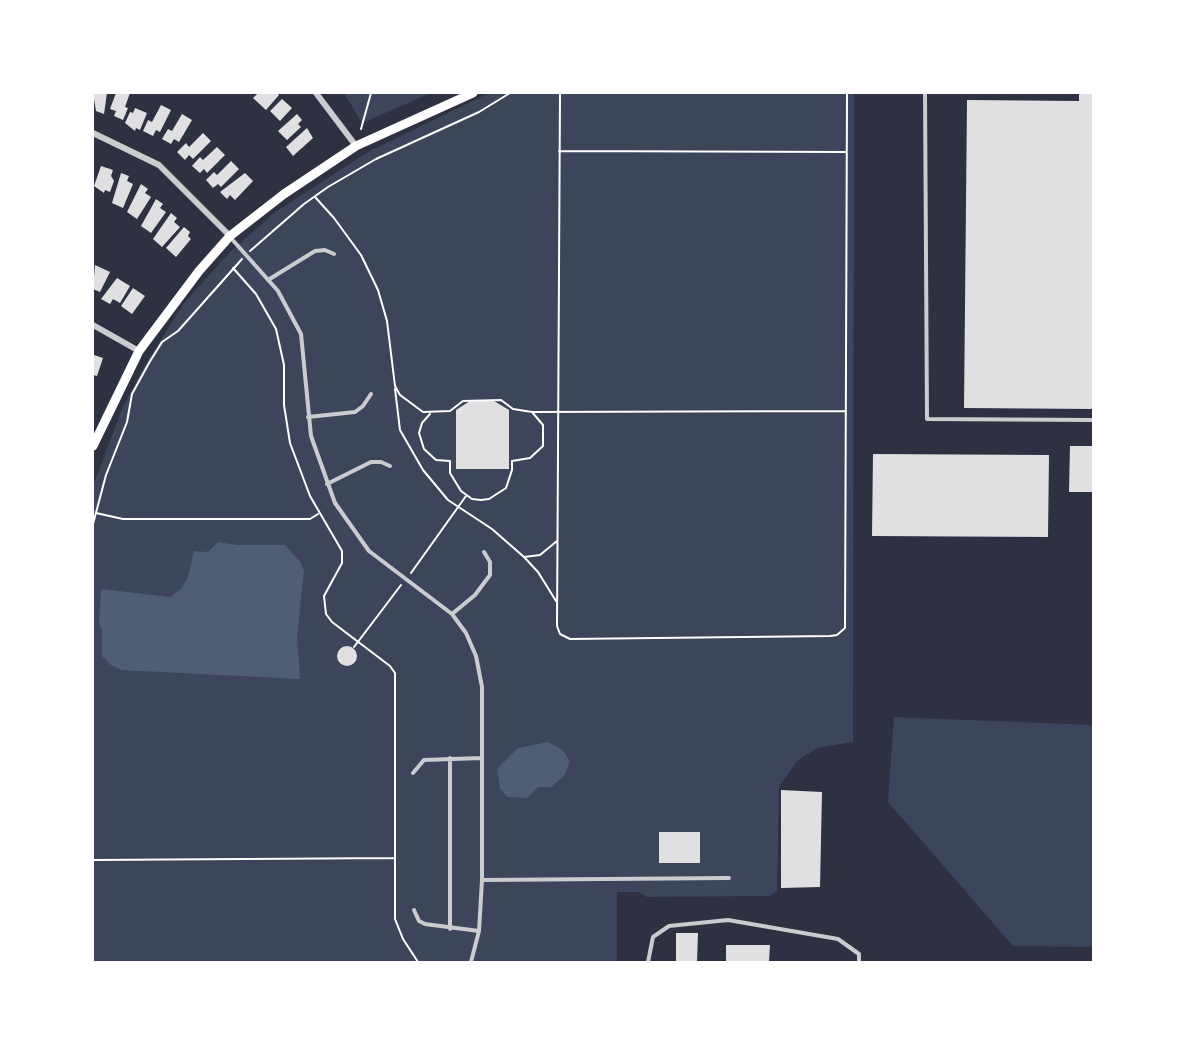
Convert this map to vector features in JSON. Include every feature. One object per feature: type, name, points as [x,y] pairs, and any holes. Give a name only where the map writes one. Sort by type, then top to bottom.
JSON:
[{"type":"main road","points":[[93,446],[139,351],[199,271],[230,236],[299,183],[356,146],[473,93]]},
{"type":"street","points":[[316,93],[356,146]]},
{"type":"street","points":[[93,133],[159,165],[230,236]]},
{"type":"street","points":[[93,325],[139,351]]},
{"type":"lane","points":[[925,93],[927,419],[1093,420]]},
{"type":"lane","points":[[230,236],[286,302],[301,334],[305,358],[308,417],[315,452],[335,503],[369,551],[452,614],[471,642],[481,671],[482,880],[479,931],[471,962]]},
{"type":"lane","points":[[268,280],[315,251],[325,250],[334,254]]},
{"type":"lane","points":[[308,417],[355,412],[363,406],[371,394]]},
{"type":"lane","points":[[327,484],[371,462],[381,462],[390,466]]},
{"type":"lane","points":[[452,614],[475,595],[490,575],[490,562],[484,552]]},
{"type":"lane","points":[[450,758],[450,929]]},
{"type":"lane","points":[[413,773],[424,760],[481,758]]},
{"type":"lane","points":[[482,880],[729,878]]},
{"type":"lane","points":[[414,910],[419,921],[425,924],[479,931]]},
{"type":"lane","points":[[648,962],[653,937],[669,926],[728,920],[838,939],[859,954],[859,962]]},
{"type":"path","points":[[361,129],[372,93]]},
{"type":"path","points":[[560,93],[557,603],[558,632],[570,639],[830,636],[842,632],[847,621],[847,93]]},
{"type":"path","points":[[559,151],[847,152]]},
{"type":"path","points":[[315,197],[356,246],[378,290],[387,321],[397,417],[408,445],[436,487],[458,507],[492,529],[524,557],[538,572],[557,603]]},
{"type":"path","points":[[233,268],[256,294],[276,329],[284,365],[284,405],[290,443],[302,479],[342,551],[342,563],[324,596],[326,614],[390,666],[395,673],[396,918],[403,939],[418,962]]},
{"type":"path","points":[[394,386],[407,402],[430,414],[450,411],[463,401],[501,400],[513,409],[532,412],[847,411]]},
{"type":"path","points":[[430,414],[422,423],[419,441],[428,456],[436,460],[450,461],[454,482],[466,496],[489,499],[506,488],[512,470],[512,461],[519,461],[537,453],[544,437],[543,425],[532,412]]},
{"type":"path","points":[[354,647],[466,496]]},
{"type":"path","points":[[96,513],[123,519],[310,519],[319,513]]},
{"type":"path","points":[[524,557],[540,555],[557,541]]},
{"type":"path","points":[[93,860],[396,858]]},
{"type":"shaded area","points":[[344,93],[431,93],[362,123]]},
{"type":"shaded area","points":[[489,93],[854,93],[853,742],[818,748],[798,760],[779,787],[777,891],[770,896],[647,897],[638,892],[617,892],[617,962],[93,962],[93,486],[121,411],[145,365],[184,303],[230,252],[274,213],[368,152]]},
{"type":"shaded area","points":[[218,542],[237,545],[285,545],[301,563],[304,571],[297,637],[300,679],[121,670],[111,665],[102,656],[102,630],[99,624],[101,589],[170,597],[181,589],[188,577],[194,551],[208,552]]},
{"type":"shaded area","points":[[894,717],[1093,725],[1093,947],[1013,946],[888,802]]},
{"type":"shaded area","points":[[548,742],[563,750],[570,762],[564,776],[551,787],[538,787],[527,798],[508,797],[500,789],[497,769],[518,748]]},
{"type":"building","points":[[93,93],[107,93],[104,114],[96,111]]},
{"type":"building","points":[[116,93],[130,93],[125,107],[128,108],[123,120],[114,116],[116,111],[110,109]]},
{"type":"building","points":[[258,93],[277,93],[279,95],[266,110],[253,98]]},
{"type":"building","points":[[1079,93],[1093,93],[1093,409],[964,408],[967,100],[1079,101]]},
{"type":"building","points":[[282,99],[292,108],[280,121],[270,111]]},
{"type":"building","points":[[161,105],[171,110],[160,132],[156,130],[153,136],[143,131],[148,120],[152,122]]},
{"type":"building","points":[[135,108],[147,113],[140,130],[136,128],[135,131],[125,123],[130,112],[133,113]]},
{"type":"building","points":[[182,114],[192,120],[179,142],[174,139],[171,144],[162,139],[168,129],[172,131]]},
{"type":"building","points":[[297,114],[302,120],[298,124],[301,127],[287,140],[278,131]]},
{"type":"building","points":[[307,128],[313,138],[293,156],[286,147]]},
{"type":"building","points":[[203,133],[211,141],[193,159],[189,155],[185,160],[177,152],[186,143],[189,147]]},
{"type":"building","points":[[217,147],[225,155],[207,173],[204,169],[200,173],[192,166],[200,157],[203,160]]},
{"type":"building","points":[[231,161],[239,169],[221,187],[218,184],[213,188],[206,180],[214,172],[217,175]]},
{"type":"building","points":[[101,166],[113,170],[111,176],[114,181],[110,192],[105,190],[104,193],[94,186]]},
{"type":"building","points":[[121,173],[129,176],[127,181],[133,184],[123,208],[112,203]]},
{"type":"building","points":[[245,173],[253,181],[235,200],[230,195],[227,199],[220,192]]},
{"type":"building","points":[[141,184],[148,189],[145,193],[151,197],[137,219],[127,212]]},
{"type":"building","points":[[156,199],[163,204],[160,208],[166,212],[151,233],[141,226]]},
{"type":"building","points":[[171,213],[177,218],[174,222],[180,227],[162,247],[153,239]]},
{"type":"building","points":[[184,227],[190,232],[188,236],[191,239],[176,257],[166,248]]},
{"type":"building","points":[[95,265],[110,272],[100,292],[93,289]]},
{"type":"building","points":[[117,278],[130,286],[120,303],[113,299],[110,304],[101,299]]},
{"type":"building","points":[[133,288],[145,296],[132,314],[121,306]]},
{"type":"building","points":[[94,355],[103,358],[97,376],[93,375]]},
{"type":"building","points":[[470,401],[494,401],[509,410],[509,469],[456,469],[456,410]]},
{"type":"building","points":[[1070,446],[1093,446],[1093,492],[1069,492]]},
{"type":"building","points":[[873,454],[1049,455],[1048,537],[872,536]]},
{"type":"building","points":[[347,646],[354,649],[357,656],[354,663],[347,666],[340,663],[337,656],[340,649]]},
{"type":"building","points":[[781,790],[822,792],[820,887],[781,888]]},
{"type":"building","points":[[659,832],[700,832],[700,863],[659,863]]},
{"type":"building","points":[[676,933],[698,933],[697,962],[676,962]]},
{"type":"building","points":[[726,945],[770,945],[769,962],[726,962]]}]
